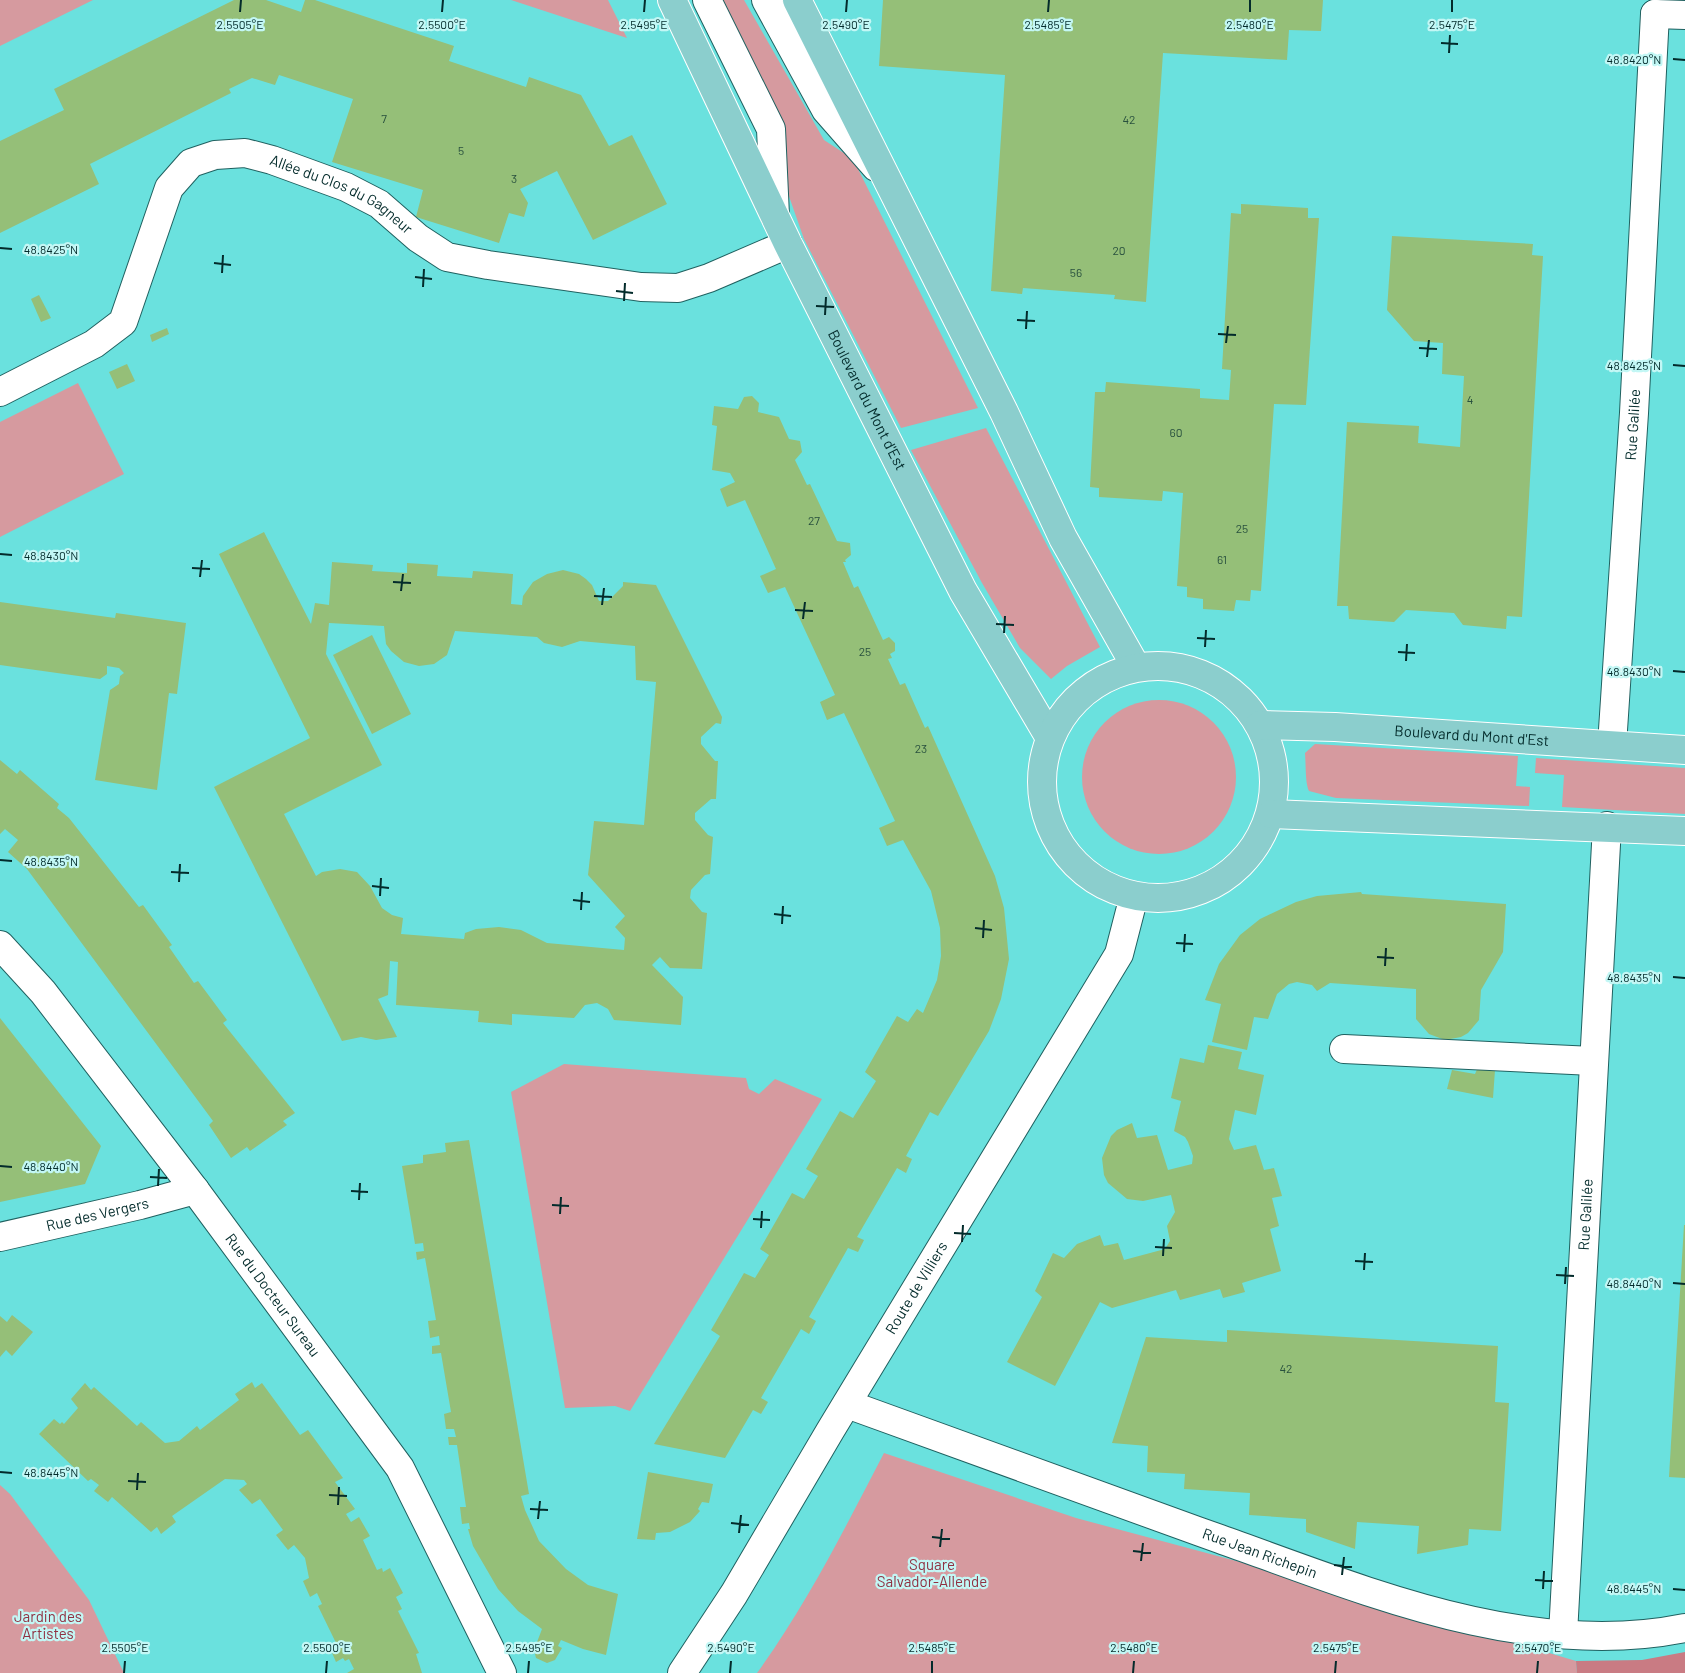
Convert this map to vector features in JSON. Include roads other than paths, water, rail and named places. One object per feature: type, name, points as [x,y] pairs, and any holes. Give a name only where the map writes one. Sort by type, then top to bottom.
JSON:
[{"type":"main road","name":"Boulevard du Mont d'Est","points":[[672,0],[788,244],[963,591],[1050,738]]},
{"type":"main road","points":[[797,0],[1004,412],[1064,538],[1136,668]]},
{"type":"main road","points":[[1172,666],[1208,676],[1238,697],[1260,725],[1274,768],[1271,814],[1251,853],[1218,882],[1177,897],[1134,896],[1096,881],[1066,854],[1047,818],[1041,778],[1050,738],[1070,705],[1100,681],[1136,668],[1172,666]]},
{"type":"main road","name":"Boulevard du Mont d'Est","points":[[1260,725],[1334,727],[1685,750]]},
{"type":"main road","points":[[1271,814],[1685,830]]},
{"type":"street","points":[[707,0],[771,129],[775,216]]},
{"type":"street","points":[[766,0],[826,110],[889,181]]},
{"type":"street","points":[[1647,4],[1685,15]]},
{"type":"street","name":"Rue Galilée","points":[[1612,745],[1634,413],[1647,4]]},
{"type":"street","name":"Allée du Clos du Gagneur","points":[[0,392],[94,344],[123,322],[169,188],[191,163],[216,155],[246,153],[272,160],[346,187],[379,204],[418,238],[447,257],[488,265],[641,287],[678,288],[709,278],[788,244]]},
{"type":"street","name":"Rue Galilée","points":[[1564,1634],[1607,826]]},
{"type":"street","name":"Route de Villiers","points":[[682,1673],[734,1594],[1119,954],[1134,896]]},
{"type":"street","name":"Rue du Docteur Sureau","points":[[0,945],[43,992],[195,1190],[400,1468],[502,1673]]},
{"type":"street","points":[[1344,1049],[1593,1061]]},
{"type":"street","name":"Rue des Vergers","points":[[0,1237],[140,1205],[195,1190]]},
{"type":"street","name":"Rue Jean Richepin","points":[[847,1404],[1151,1515],[1392,1600],[1518,1630],[1598,1636],[1655,1634],[1685,1628]]},
{"type":"park label","name":"Square Salvador-Allende","points":[[932,1574]]},
{"type":"park label","name":"Jardin des Artistes","points":[[48,1626]]}]
